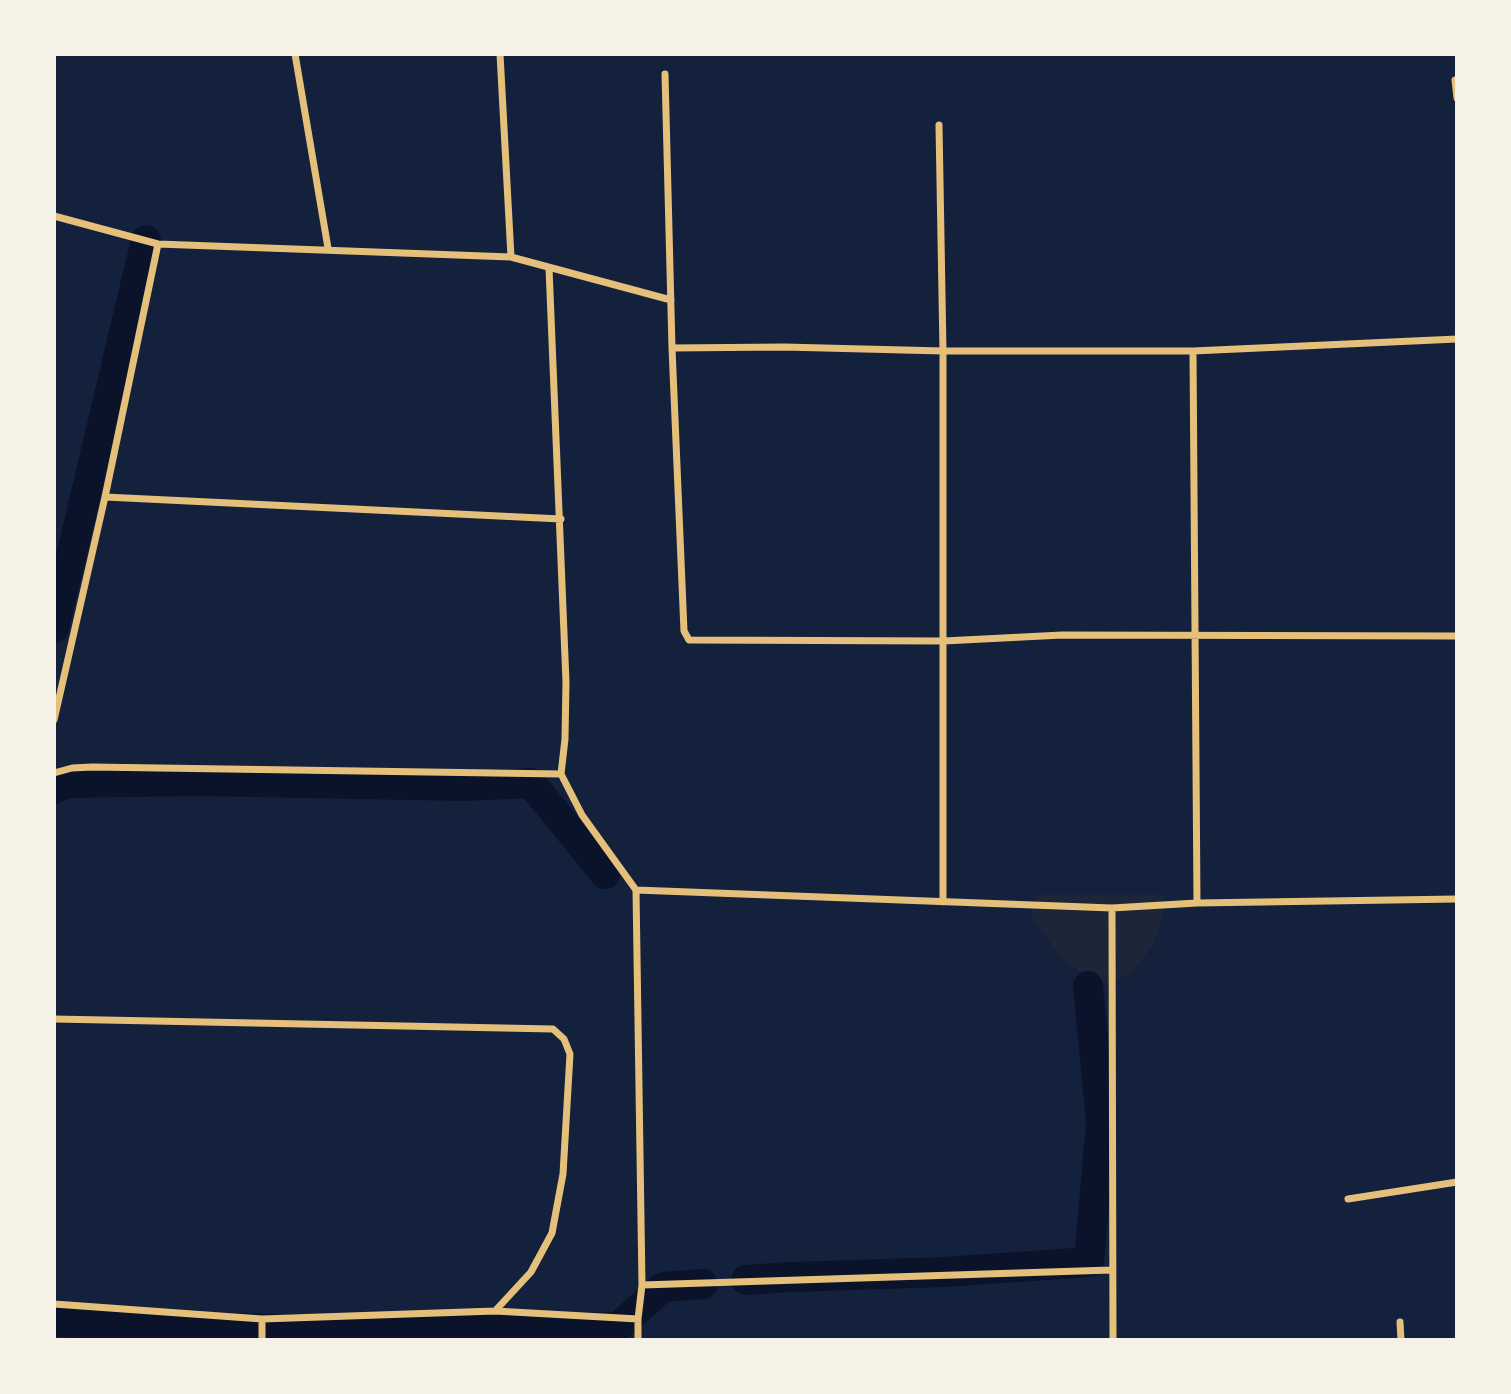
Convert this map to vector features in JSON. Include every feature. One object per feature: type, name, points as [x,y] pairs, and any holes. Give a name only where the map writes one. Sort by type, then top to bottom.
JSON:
[{"type":"street","points":[[295,54],[328,248]]},
{"type":"street","points":[[500,54],[511,257]]},
{"type":"street","points":[[665,74],[672,348],[684,631],[689,640],[944,641],[1062,635],[1457,636]]},
{"type":"street","points":[[1455,80],[1457,98]]},
{"type":"street","points":[[939,125],[943,351],[943,902]]},
{"type":"street","points":[[54,216],[158,244],[328,248],[511,257],[671,300]]},
{"type":"street","points":[[54,720],[105,497],[158,244]]},
{"type":"street","points":[[549,268],[566,682],[561,774],[582,815],[636,890],[642,1285],[638,1340]]},
{"type":"street","points":[[672,348],[1193,351],[1457,339]]},
{"type":"street","points":[[1193,351],[1197,903]]},
{"type":"street","points":[[105,497],[561,519]]},
{"type":"street","points":[[54,773],[92,767],[561,774]]},
{"type":"street","points":[[636,890],[1112,908],[1197,903],[1457,899]]},
{"type":"street","points":[[1112,908],[1113,1340]]},
{"type":"street","points":[[54,1019],[553,1029],[564,1038],[570,1054],[563,1174],[552,1233],[531,1272],[495,1311]]},
{"type":"street","points":[[1348,1199],[1457,1182]]},
{"type":"street","points":[[642,1285],[1111,1270]]},
{"type":"street","points":[[54,1304],[262,1319],[495,1311],[638,1319]]},
{"type":"street","points":[[262,1319],[262,1340]]},
{"type":"street","points":[[1400,1322],[1401,1340]]},
{"type":"shaded area","points":[[1036,895],[1164,895],[1162,918],[1153,945],[1133,971],[1112,984],[1094,982],[1061,958],[1031,915]]},
{"type":"waterway","points":[[54,628],[146,240]]},
{"type":"waterway","points":[[54,789],[66,783],[198,781],[466,786],[531,783],[605,874]]},
{"type":"waterway","points":[[746,1280],[944,1272],[1089,1262],[1101,1122],[1088,986]]},
{"type":"waterway","points":[[54,1321],[81,1324],[399,1332],[618,1327],[663,1287],[703,1284]]}]
